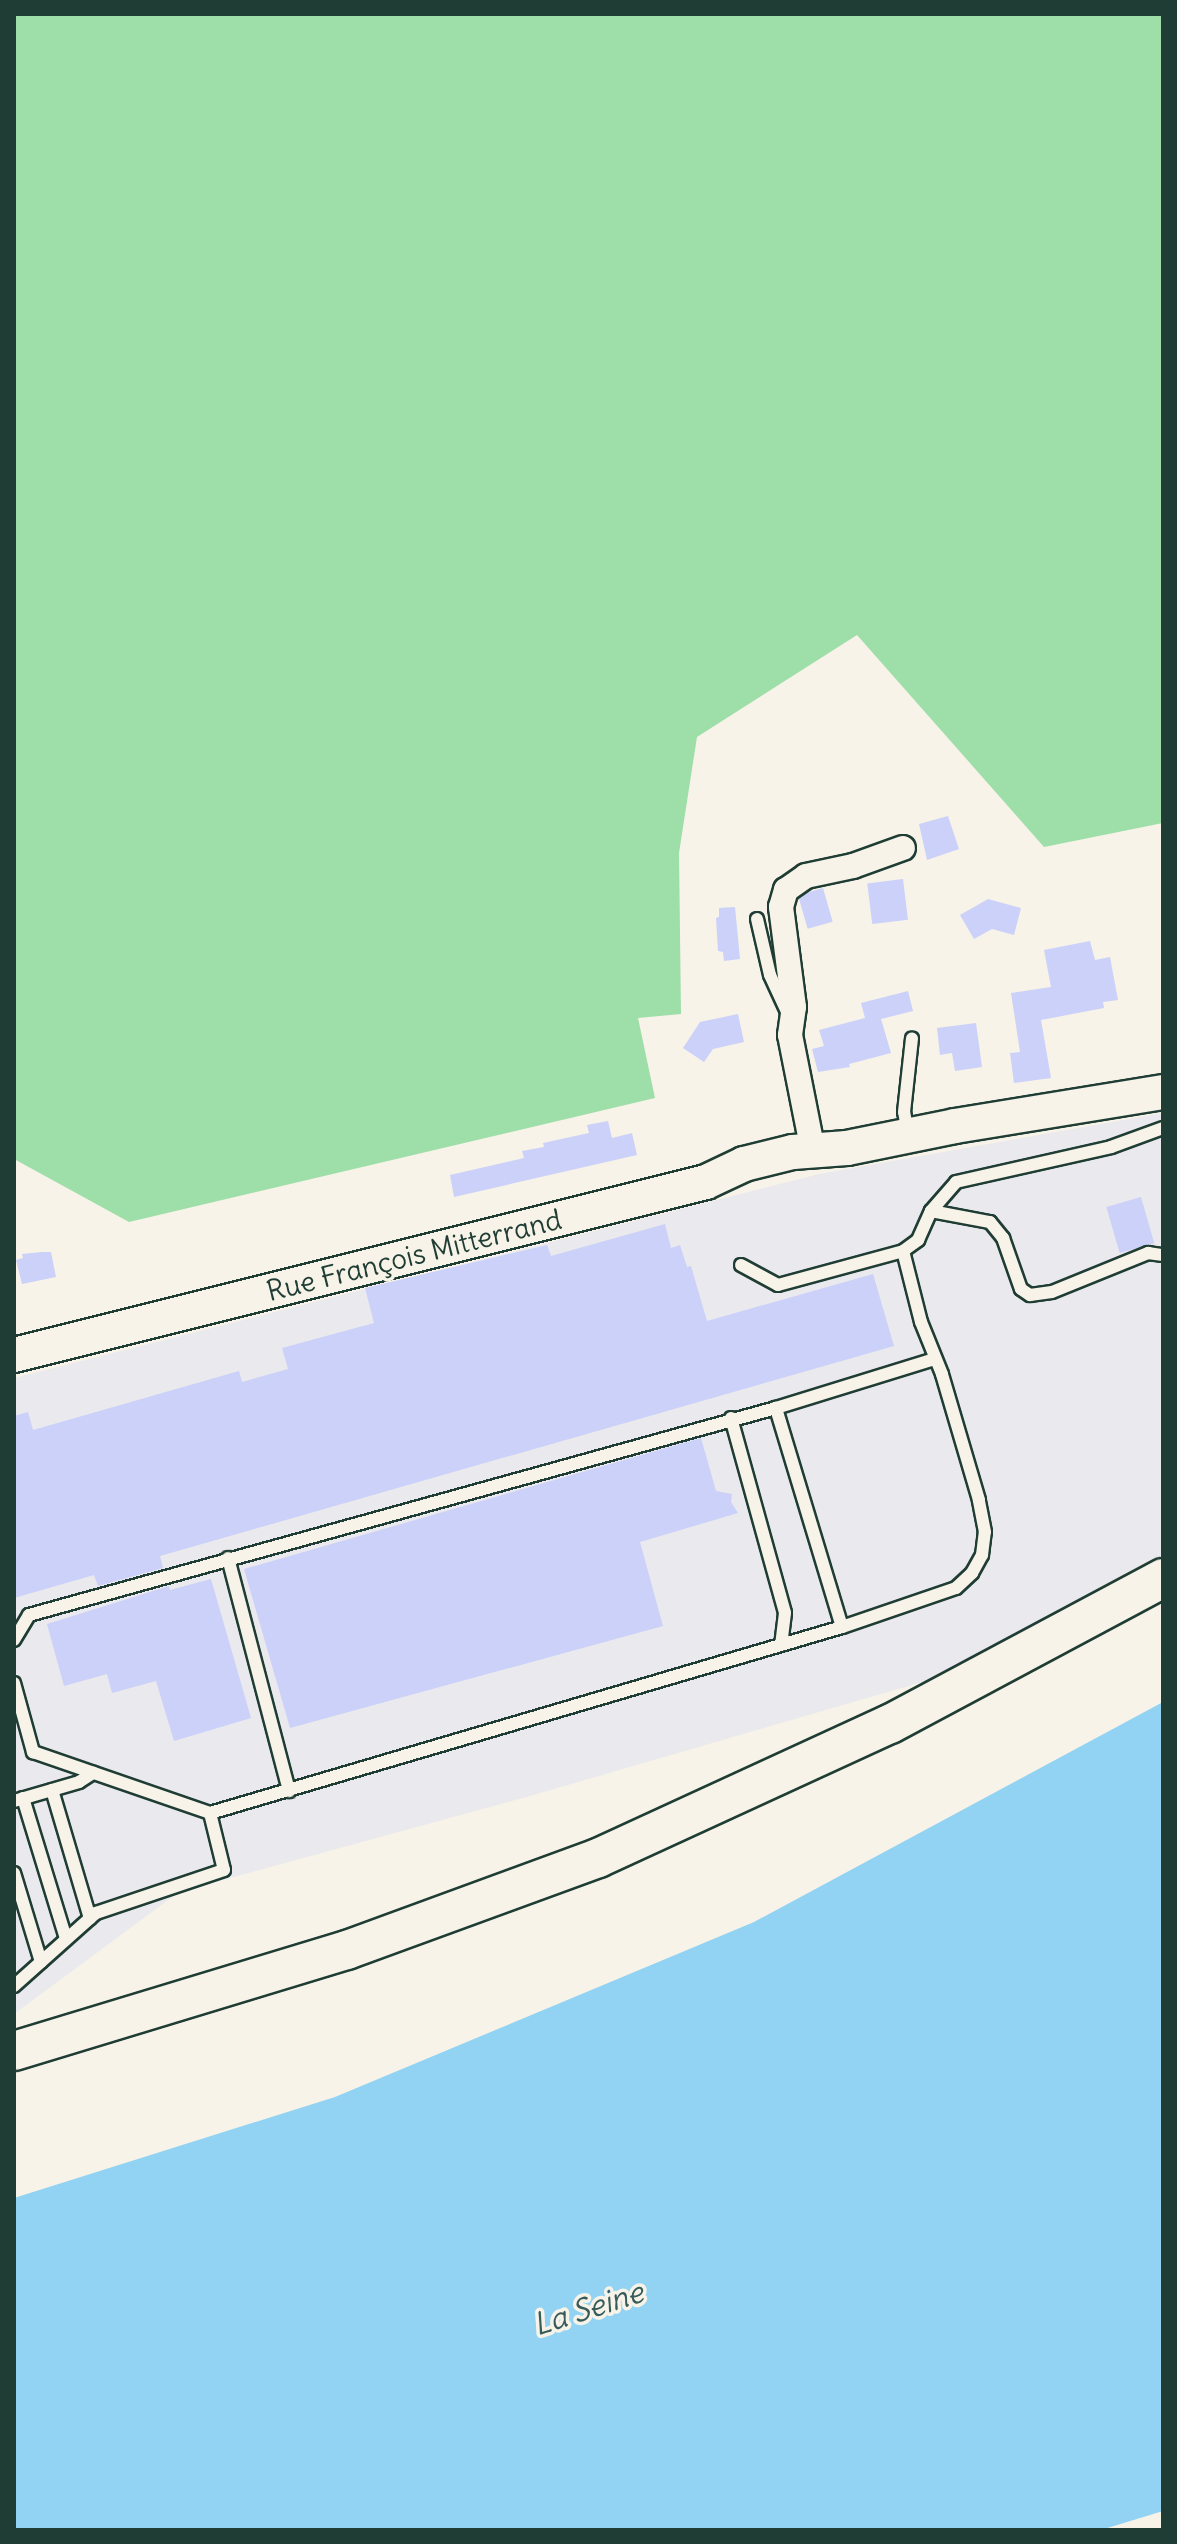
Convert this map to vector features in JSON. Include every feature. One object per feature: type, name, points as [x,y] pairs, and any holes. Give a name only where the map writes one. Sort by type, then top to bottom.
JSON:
[{"type":"main road","points":[[14,2051],[347,1950],[467,1909],[598,1858],[890,1724],[1163,1578]]},
{"type":"street","points":[[813,1151],[790,1035],[794,1007],[781,907],[786,890],[806,876],[853,866],[903,848]]},
{"type":"street","name":"Rue François Mitterrand","points":[[14,1355],[706,1182],[764,1159],[1163,1092]]},
{"type":"lane","points":[[757,919],[770,975],[792,1022]]},
{"type":"lane","points":[[908,1136],[904,1112],[912,1038]]},
{"type":"lane","points":[[741,1265],[778,1285],[903,1251],[918,1240],[931,1211],[956,1182],[1111,1147],[1163,1128]]},
{"type":"lane","points":[[931,1211],[990,1222],[1003,1238],[1021,1289],[1030,1295],[1052,1292],[1148,1253],[1163,1255]]},
{"type":"lane","points":[[14,1683],[33,1752],[210,1813],[842,1627],[956,1588],[972,1573],[982,1555],[985,1532],[979,1500],[903,1251]]},
{"type":"lane","points":[[14,1640],[29,1615],[776,1408],[934,1359]]},
{"type":"lane","points":[[776,1408],[842,1627]]},
{"type":"lane","points":[[731,1418],[785,1613],[781,1645]]},
{"type":"lane","points":[[228,1558],[289,1791]]},
{"type":"lane","points":[[66,1939],[19,1800],[79,1782],[93,1773]]},
{"type":"lane","points":[[52,1790],[90,1918]]},
{"type":"lane","points":[[15,1981],[96,1913],[224,1870],[210,1813]]},
{"type":"lane","points":[[14,1873],[41,1962]]},
{"type":"shaded area","points":[[1163,1113],[1163,1559],[981,1665],[530,1796],[179,1892],[14,2014],[14,1378],[819,1174]]},
{"type":"green space","points":[[14,14],[1163,14],[1163,823],[1044,847],[857,635],[697,737],[679,853],[681,1014],[638,1018],[655,1098],[129,1222],[14,1159]]},
{"type":"water","name":"La Seine","points":[[1163,1702],[1163,2511],[1101,2530],[14,2530],[14,2198],[335,2097],[754,1922]]},
{"type":"building","points":[[948,816],[959,849],[927,860],[919,824]]},
{"type":"building","points":[[903,879],[908,920],[872,924],[867,883]]},
{"type":"building","points":[[823,888],[833,922],[808,929],[798,895]]},
{"type":"building","points":[[988,899],[1021,908],[1014,935],[992,929],[974,939],[960,915]]},
{"type":"building","points":[[735,907],[740,959],[724,961],[723,952],[718,951],[716,918],[719,917],[719,908]]},
{"type":"building","points":[[1090,941],[1095,960],[1110,957],[1118,1000],[1103,1002],[1104,1008],[1041,1020],[1051,1078],[1014,1083],[1010,1053],[1020,1052],[1011,993],[1051,987],[1044,950]]},
{"type":"building","points":[[908,991],[913,1011],[881,1019],[891,1053],[849,1064],[850,1067],[818,1072],[812,1049],[824,1046],[819,1030],[865,1018],[861,1003]]},
{"type":"building","points":[[738,1014],[744,1042],[713,1049],[704,1062],[683,1048],[700,1022]]},
{"type":"building","points":[[976,1023],[982,1067],[955,1071],[952,1053],[940,1055],[937,1028]]},
{"type":"building","points":[[608,1121],[612,1138],[632,1133],[637,1155],[454,1197],[450,1175],[524,1158],[522,1151],[589,1133],[587,1125]]},
{"type":"building","points":[[1141,1197],[1154,1243],[1120,1253],[1106,1207]]},
{"type":"building","points":[[665,1224],[671,1248],[680,1245],[687,1267],[691,1266],[707,1321],[873,1274],[894,1346],[160,1556],[163,1568],[98,1586],[94,1575],[14,1598],[14,1416],[28,1412],[33,1430],[239,1371],[242,1382],[288,1369],[282,1348],[374,1323],[365,1288],[547,1245],[551,1256]]},
{"type":"building","points":[[51,1252],[56,1277],[22,1284],[16,1260],[23,1258],[22,1254]]},
{"type":"building","points":[[701,1438],[716,1491],[732,1494],[731,1502],[738,1513],[640,1542],[663,1626],[290,1728],[244,1569]]},
{"type":"building","points":[[211,1579],[251,1718],[174,1741],[156,1681],[112,1693],[107,1674],[64,1686],[47,1624],[169,1586],[170,1590]]}]
